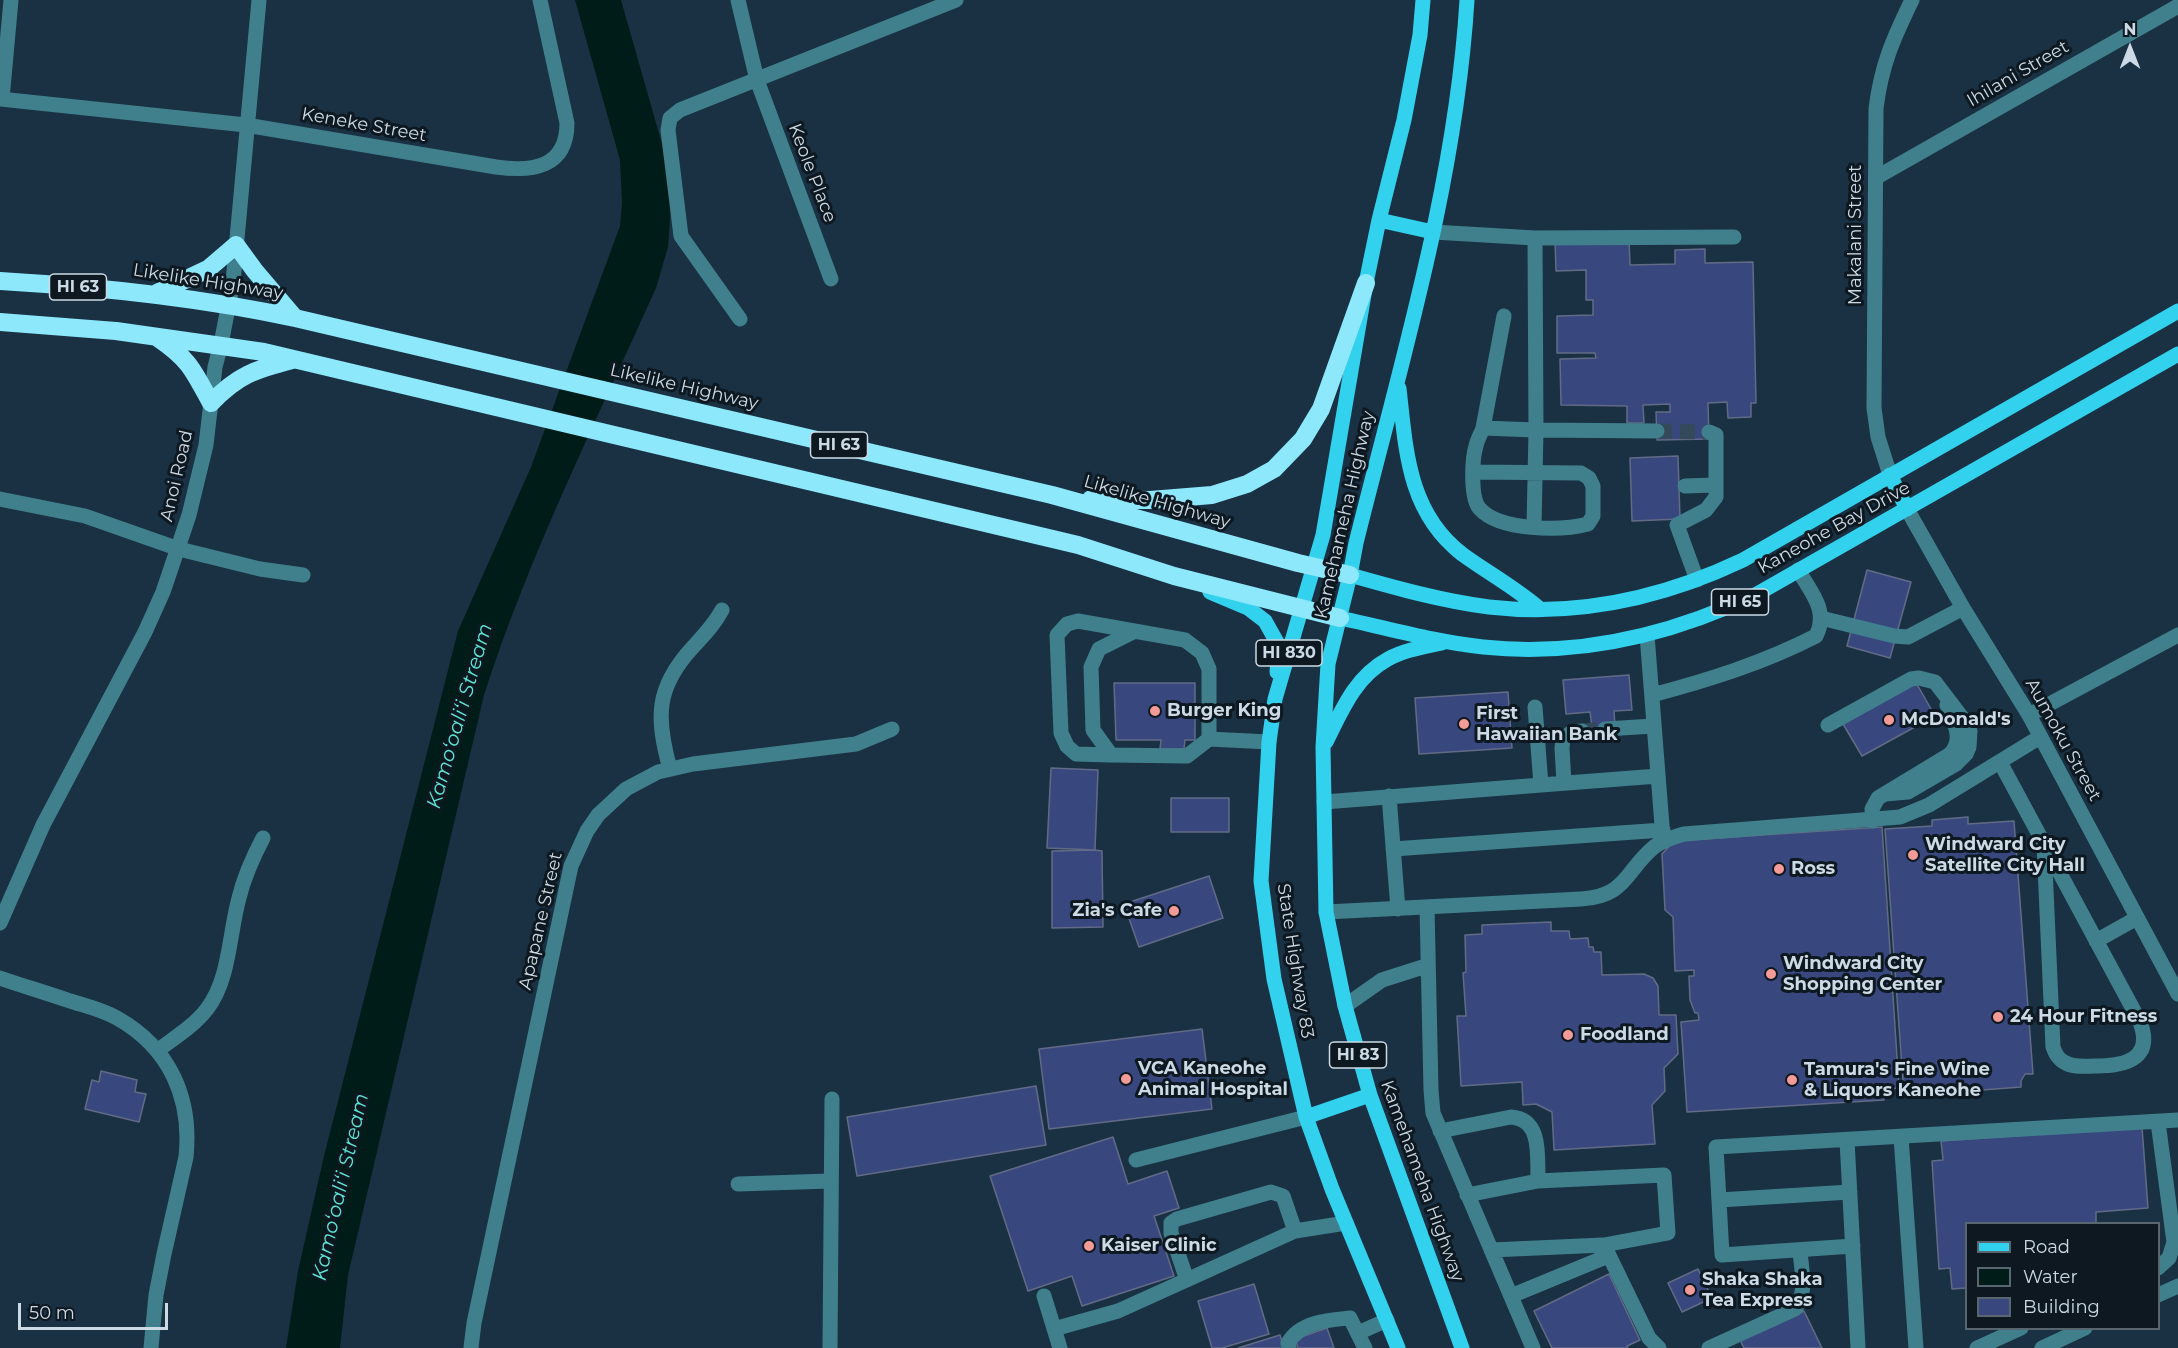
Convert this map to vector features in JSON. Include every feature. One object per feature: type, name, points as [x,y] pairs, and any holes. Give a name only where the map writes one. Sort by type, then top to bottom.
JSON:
[{"type":"highway","points":[[156,294],[207,269],[236,245],[265,284],[296,318]]},
{"type":"highway","name":"Likelike Highway","points":[[0,281],[156,294],[296,318],[1062,498],[1350,575]]},
{"type":"highway","points":[[1062,498],[1150,500],[1193,498],[1230,491],[1274,469],[1303,439],[1321,409],[1366,283]]},
{"type":"highway","name":"HI 63","points":[[0,322],[52,325],[221,344],[296,359],[1078,545],[1174,576],[1340,618]]},
{"type":"highway","points":[[156,337],[189,364],[211,403],[227,387],[245,375],[296,359]]},
{"type":"main road","name":"Kamehameha Highway","points":[[1315,567],[1323,535],[1378,220],[1404,120],[1420,35],[1423,0]]},
{"type":"main road","name":"Kamehameha Highway","points":[[1462,1348],[1370,1095],[1345,1006],[1326,912],[1323,747],[1328,664],[1433,232],[1450,142],[1465,37],[1467,0]]},
{"type":"main road","points":[[1378,220],[1433,232]]},
{"type":"main road","name":"Kaneohe Bay Drive","points":[[1350,575],[1455,602],[1489,607],[1540,609],[1592,607],[1654,594],[1697,580],[1743,560],[2178,310]]},
{"type":"main road","name":"Kaneohe Bay Drive","points":[[1340,618],[1445,642],[1502,648],[1556,649],[1591,646],[1647,635],[1693,622],[1726,609],[1798,570],[2178,354]]},
{"type":"main road","points":[[1398,377],[1407,460],[1417,492],[1431,519],[1459,552],[1527,597],[1540,609]]},
{"type":"main road","points":[[1890,476],[1907,509]]},
{"type":"main road","name":"State Highway 83","points":[[1315,567],[1275,699],[1269,742],[1261,881],[1274,979],[1306,1117],[1398,1348]]},
{"type":"main road","points":[[1174,576],[1248,608],[1265,621],[1278,646],[1275,699]]},
{"type":"main road","points":[[1323,747],[1354,688],[1373,669],[1402,653],[1445,642]]},
{"type":"main road","points":[[1306,1117],[1370,1095]]},
{"type":"street","points":[[1,99],[11,0]]},
{"type":"street","name":"Anoi Road","points":[[0,923],[43,825],[145,632],[179,549],[206,445],[215,367],[229,305],[260,0]]},
{"type":"street","name":"Keneke Street","points":[[1,99],[246,125],[510,169],[535,169],[544,165],[560,151],[567,132],[567,123],[540,0]]},
{"type":"street","name":"Keole Place","points":[[738,0],[757,80],[831,279]]},
{"type":"street","points":[[740,319],[681,236],[668,129],[670,118],[680,110],[956,0]]},
{"type":"street","name":"Makalani Street","points":[[1890,476],[1878,437],[1874,408],[1876,109],[1879,86],[1893,39],[1912,0]]},
{"type":"street","name":"Ihilani Street","points":[[1877,177],[2178,6]]},
{"type":"street","points":[[1433,232],[1535,238],[1734,237]]},
{"type":"street","points":[[1534,527],[1535,238]]},
{"type":"street","points":[[1474,472],[1581,473],[1589,478],[1593,486],[1593,516],[1588,524],[1576,527],[1534,527],[1500,522],[1479,509],[1473,491],[1474,472],[1476,446],[1483,429],[1504,316]]},
{"type":"street","points":[[1483,429],[1657,431]]},
{"type":"street","points":[[1697,580],[1677,525],[1706,510],[1716,497],[1716,435],[1709,432]]},
{"type":"street","points":[[1685,486],[1716,485]]},
{"type":"street","points":[[0,499],[86,516],[179,549],[260,569],[303,575]]},
{"type":"street","name":"Aumoku Street","points":[[1907,509],[1963,608],[2029,715],[2178,994]]},
{"type":"street","points":[[1652,695],[1733,673],[1772,658],[1816,636],[1821,618],[1818,603],[1798,570]]},
{"type":"street","points":[[1821,618],[1894,636],[1908,636],[1963,608]]},
{"type":"street","points":[[670,769],[660,723],[663,696],[675,669],[693,646],[710,630],[722,610]]},
{"type":"street","points":[[1209,739],[1209,669],[1202,653],[1185,640],[1077,621],[1067,624],[1057,635],[1061,733],[1067,746],[1076,754],[1187,756],[1209,739],[1269,742]]},
{"type":"street","points":[[1111,755],[1093,730],[1091,667],[1099,649],[1134,631]]},
{"type":"street","points":[[1326,912],[1591,898],[1601,896],[1621,886],[1663,836],[1647,635]]},
{"type":"street","points":[[2029,715],[2178,635]]},
{"type":"street","points":[[1828,725],[1911,678],[1928,679],[1940,688],[1958,734],[1955,748],[1949,755],[1885,794],[1874,804],[1873,821]]},
{"type":"street","points":[[1535,707],[1540,785]]},
{"type":"street","points":[[1605,729],[1654,726]]},
{"type":"street","name":"Apapane Street","points":[[471,1348],[474,1323],[572,866],[587,831],[611,802],[641,780],[670,769],[856,744],[892,729]]},
{"type":"street","points":[[1537,734],[1577,732],[1566,735],[1562,744],[1564,783]]},
{"type":"street","points":[[1394,849],[1663,836],[1873,821],[1900,817],[1920,809],[2040,737]]},
{"type":"street","points":[[2000,762],[2140,1022],[2144,1039],[2136,1056],[2121,1065],[2071,1065],[2059,1059],[2053,1047],[2044,844]]},
{"type":"street","points":[[1324,802],[1658,776]]},
{"type":"street","points":[[1389,796],[1398,909]]},
{"type":"street","points":[[157,1051],[200,1017],[214,998],[223,972],[239,897],[254,855],[263,838]]},
{"type":"street","points":[[1426,907],[1431,1105],[1533,1348]]},
{"type":"street","points":[[2097,941],[2137,918]]},
{"type":"street","points":[[1345,1006],[1382,980],[1426,966],[1428,975]]},
{"type":"street","points":[[0,978],[115,1017],[145,1038],[157,1051],[177,1082],[183,1100],[188,1138],[186,1157],[158,1284],[150,1348]]},
{"type":"street","points":[[830,1348],[832,1099]]},
{"type":"street","points":[[1136,1160],[1306,1117]]},
{"type":"street","points":[[1440,1131],[1511,1117],[1523,1119],[1531,1125],[1535,1135],[1538,1181]]},
{"type":"street","points":[[1853,1246],[1722,1255],[1716,1147],[2178,1119]]},
{"type":"street","points":[[2158,1122],[2174,1242],[2169,1258],[2160,1266]]},
{"type":"street","points":[[1901,1137],[1916,1348]]},
{"type":"street","points":[[1847,1140],[1858,1348]]},
{"type":"street","points":[[1467,1195],[1538,1181],[1664,1175],[1668,1233],[1606,1251],[1510,1296]]},
{"type":"street","points":[[738,1184],[830,1180]]},
{"type":"street","points":[[1186,1280],[1171,1233],[1171,1223],[1177,1219],[1271,1192],[1282,1196],[1295,1231]]},
{"type":"street","points":[[1719,1200],[1850,1192]]},
{"type":"street","points":[[1054,1329],[1118,1311],[1295,1231],[1346,1222]]},
{"type":"street","points":[[1491,1250],[1606,1251]]},
{"type":"street","points":[[1709,1348],[1796,1309],[1803,1293],[1800,1250]]},
{"type":"street","points":[[1606,1251],[1649,1338],[1659,1348]]},
{"type":"street","points":[[2160,1294],[2178,1286]]},
{"type":"street","points":[[1044,1296],[1060,1348]]},
{"type":"street","points":[[1289,1348],[1287,1343],[1293,1334],[1322,1321],[1350,1318],[1365,1348]]},
{"type":"street","points":[[1358,1333],[1387,1320]]},
{"type":"street","points":[[1977,1348],[2020,1330]]},
{"type":"street","points":[[2042,1348],[2083,1330]]},
{"type":"water","name":"Kamoʻoaliʻi Stream","points":[[575,0],[621,0],[662,144],[671,205],[668,247],[656,288],[521,591],[484,695],[348,1275],[340,1348],[286,1348],[298,1271],[324,1156],[458,631],[531,467],[620,226],[622,203],[620,160]]},
{"type":"building","points":[[1629,239],[1630,265],[1675,264],[1675,250],[1705,249],[1705,263],[1753,262],[1756,403],[1751,403],[1751,417],[1728,418],[1727,402],[1708,403],[1709,439],[1657,440],[1656,412],[1670,412],[1670,404],[1643,405],[1644,423],[1627,423],[1627,406],[1561,405],[1560,359],[1596,358],[1595,353],[1557,353],[1557,316],[1593,315],[1593,300],[1586,300],[1586,270],[1556,271],[1555,241]]},
{"type":"building","points":[[1678,456],[1680,519],[1632,521],[1630,458]]},
{"type":"building","points":[[1867,570],[1911,582],[1890,658],[1847,646]]},
{"type":"building","points":[[1629,675],[1632,710],[1614,711],[1615,726],[1592,728],[1590,712],[1566,714],[1563,680]]},
{"type":"building","name":"McDonald's","points":[[1914,679],[1935,716],[1862,756],[1843,724]]},
{"type":"building","name":"Burger King","points":[[1114,683],[1195,683],[1195,740],[1185,740],[1184,749],[1160,749],[1161,740],[1116,740]]},
{"type":"building","name":"First Hawaiian Bank","points":[[1508,692],[1512,748],[1419,754],[1415,698]]},
{"type":"building","points":[[1051,768],[1098,770],[1095,850],[1047,848]]},
{"type":"building","points":[[1171,798],[1229,798],[1229,832],[1171,832]]},
{"type":"building","points":[[1968,817],[1968,824],[2014,821],[2033,1074],[2025,1074],[2021,1087],[1904,1096],[1885,829],[1932,826],[1932,820]]},
{"type":"building","points":[[1882,827],[1899,1088],[1883,1089],[1884,1100],[1687,1112],[1681,1022],[1699,1020],[1698,1013],[1695,1013],[1690,1000],[1689,976],[1694,976],[1694,970],[1675,971],[1673,917],[1665,910],[1662,854],[1674,841]]},
{"type":"building","points":[[1052,851],[1102,851],[1103,927],[1052,928]]},
{"type":"building","name":"Zia's Cafe","points":[[1209,876],[1223,918],[1139,947],[1124,904]]},
{"type":"building","name":"Foodland","points":[[1551,922],[1551,931],[1569,931],[1570,939],[1588,938],[1589,947],[1593,947],[1594,952],[1601,952],[1602,975],[1644,974],[1653,978],[1658,986],[1659,1015],[1676,1015],[1678,1054],[1664,1068],[1665,1091],[1652,1105],[1655,1144],[1554,1150],[1552,1112],[1536,1104],[1523,1105],[1522,1082],[1461,1086],[1457,1016],[1466,1016],[1463,973],[1466,972],[1465,935],[1482,934],[1482,925]]},
{"type":"building","name":"VCA Kaneohe Animal Hospital","points":[[1202,1029],[1212,1109],[1049,1129],[1039,1049]]},
{"type":"building","points":[[101,1071],[137,1080],[135,1092],[146,1094],[139,1122],[85,1109],[92,1080],[99,1082]]},
{"type":"building","points":[[1036,1086],[1046,1145],[857,1176],[847,1117]]},
{"type":"building","points":[[2142,1127],[2148,1208],[2096,1212],[2096,1222],[1965,1222],[1965,1288],[1952,1289],[1950,1268],[1939,1269],[1932,1161],[1943,1160],[1941,1141]]},
{"type":"building","name":"Kaiser Clinic","points":[[1113,1137],[1128,1184],[1167,1171],[1179,1208],[1154,1216],[1174,1276],[1082,1306],[1072,1276],[1028,1291],[990,1176]]},
{"type":"building","name":"Shaka Shaka Tea Express","points":[[1698,1269],[1712,1298],[1682,1312],[1668,1283]]},
{"type":"building","points":[[1609,1274],[1640,1340],[1627,1346],[1628,1348],[1552,1348],[1534,1311]]},
{"type":"building","points":[[1254,1284],[1269,1334],[1222,1348],[1212,1348],[1198,1301]]},
{"type":"building","points":[[1804,1311],[1822,1348],[1744,1348],[1740,1340]]},
{"type":"building","points":[[1327,1328],[1334,1348],[1298,1348],[1295,1339]]},
{"type":"building","points":[[1280,1335],[1284,1348],[1238,1348]]},
{"type":"tunnel","points":[[1657,431],[1709,432]]},
{"type":"tunnel","points":[[1582,731],[1605,729]]},
{"type":"place","name":"Burger King","points":[[1155,711]]},
{"type":"place","name":"McDonald's","points":[[1889,720]]},
{"type":"place","name":"First Hawaiian Bank","points":[[1464,724]]},
{"type":"place","name":"Windward City Satellite City Hall","points":[[1913,855]]},
{"type":"place","name":"Ross","points":[[1779,869]]},
{"type":"place","name":"Zia's Cafe","points":[[1174,911]]},
{"type":"place","name":"Windward City Shopping Center","points":[[1771,974]]},
{"type":"place","name":"24 Hour Fitness","points":[[1998,1017]]},
{"type":"place","name":"Foodland","points":[[1568,1035]]},
{"type":"place","name":"VCA Kaneohe Animal Hospital","points":[[1126,1079]]},
{"type":"place","name":"Tamura's Fine Wine & Liquors Kaneohe","points":[[1792,1080]]},
{"type":"place","name":"Kaiser Clinic","points":[[1089,1246]]},
{"type":"place","name":"Shaka Shaka Tea Express","points":[[1690,1290]]}]
